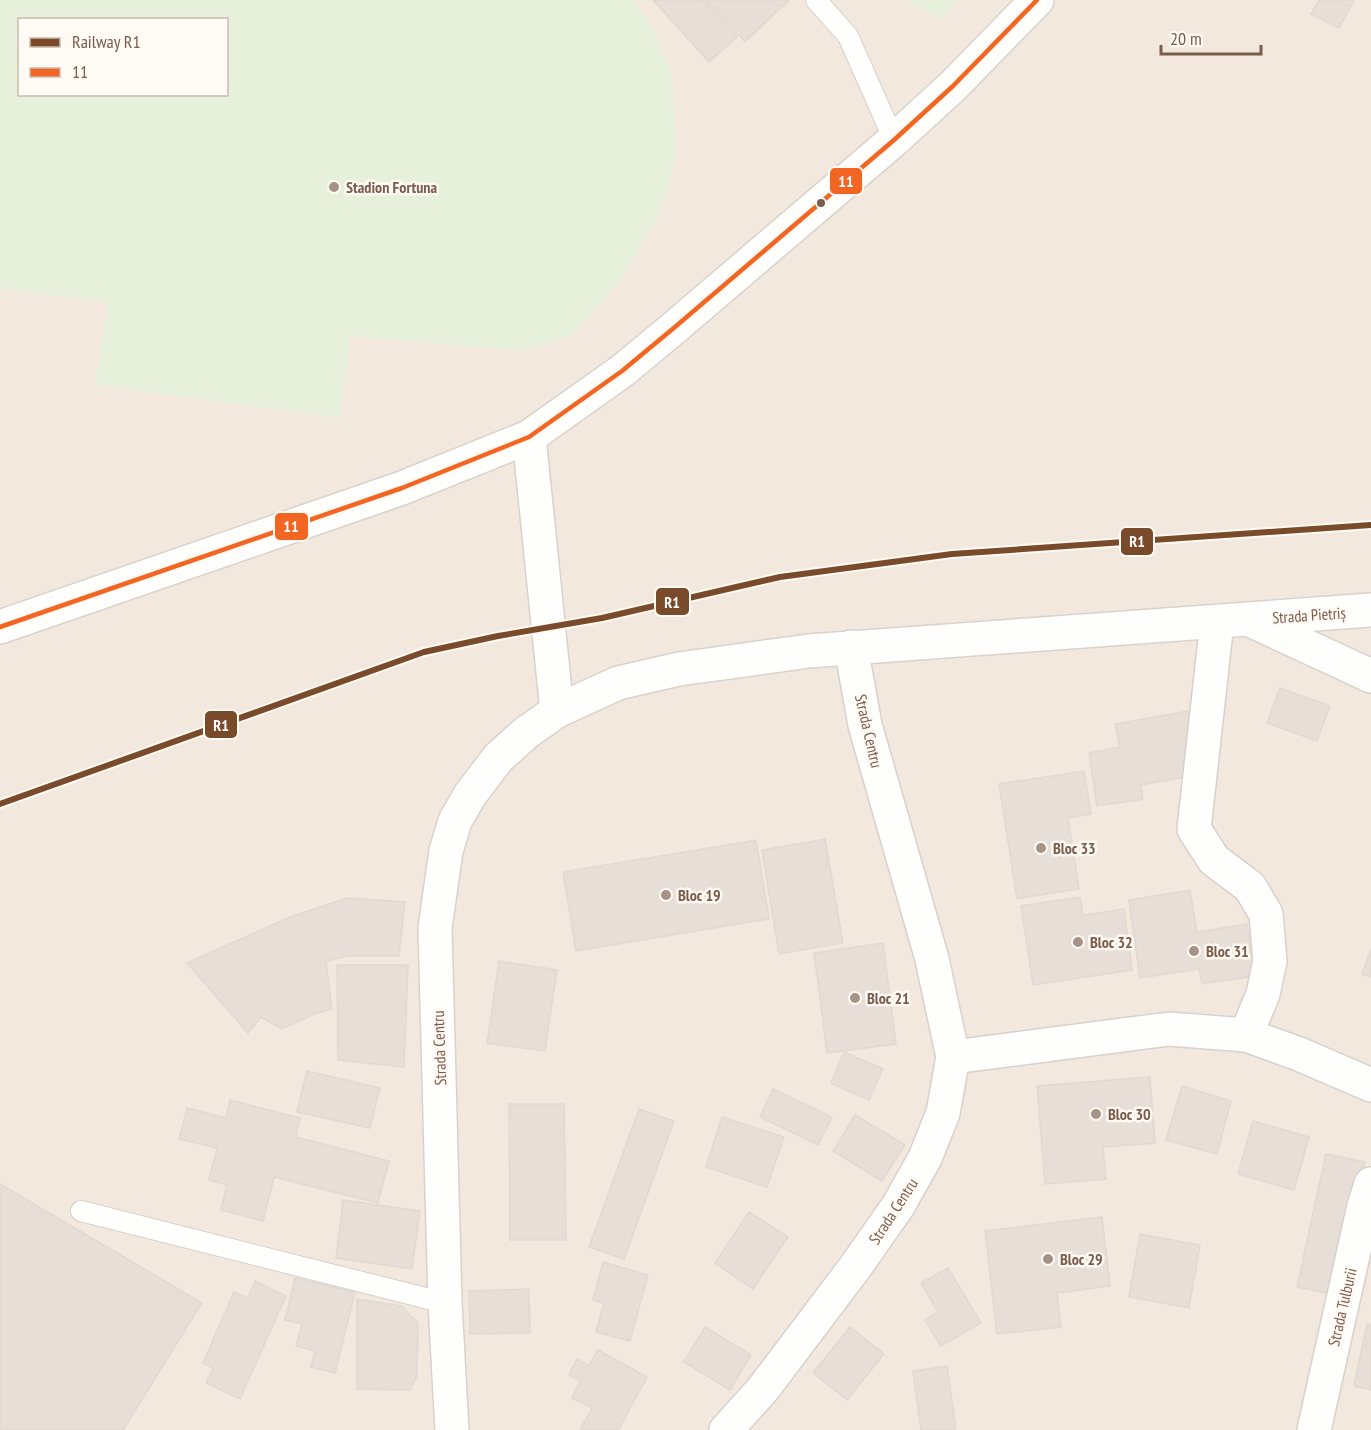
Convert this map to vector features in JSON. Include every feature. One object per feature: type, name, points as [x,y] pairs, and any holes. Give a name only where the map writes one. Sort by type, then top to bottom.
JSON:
[{"type":"main road","points":[[0,627],[411,485],[530,437],[667,335],[894,140],[961,78],[1036,0]]},
{"type":"main road","points":[[530,437],[557,711]]},
{"type":"main road","name":"Strada Pietriș","points":[[1232,621],[1371,610]]},
{"type":"main road","points":[[1246,1035],[1263,994],[1270,961],[1266,915],[1250,887],[1214,860],[1194,829],[1232,621],[1371,676]]},
{"type":"main road","name":"Strada Centru","points":[[452,1430],[435,928],[446,851],[455,821],[470,795],[498,759],[527,732],[557,711],[618,682],[669,671],[851,647],[1232,621]]},
{"type":"main road","name":"Strada Centru","points":[[726,1430],[763,1389],[856,1266],[898,1206],[925,1158],[943,1113],[953,1057],[932,958],[865,725],[851,647]]},
{"type":"main road","points":[[953,1057],[1169,1029],[1246,1035],[1371,1084]]},
{"type":"main road","name":"Strada Tulburii","points":[[1314,1430],[1364,1206],[1371,1184]]},
{"type":"lane","points":[[816,0],[848,36],[894,140]]},
{"type":"lane","points":[[81,1211],[446,1304]]},
{"type":"shaded area","points":[[0,0],[1371,0],[1371,1430],[0,1430]]},
{"type":"green space","name":"Stadion Fortuna","points":[[0,0],[632,0],[647,17],[672,74],[676,159],[659,216],[620,282],[571,336],[521,351],[350,336],[340,418],[95,385],[108,302],[0,289]]},
{"type":"green space","points":[[906,0],[957,0],[941,19]]},
{"type":"building","points":[[653,0],[703,0],[737,37],[709,62]]},
{"type":"building","points":[[706,0],[789,0],[745,42]]},
{"type":"building","points":[[1319,0],[1354,0],[1339,28],[1311,14]]},
{"type":"building","points":[[1280,688],[1330,706],[1317,741],[1267,723]]},
{"type":"building","points":[[1188,711],[1198,775],[1141,785],[1143,799],[1097,806],[1089,753],[1120,747],[1115,724]]},
{"type":"building","name":"Bloc 33","points":[[1084,771],[1091,814],[1068,818],[1079,889],[1017,899],[999,784]]},
{"type":"building","points":[[825,839],[843,943],[779,954],[762,850]]},
{"type":"building","name":"Bloc 19","points":[[756,840],[769,919],[576,951],[563,872]]},
{"type":"building","name":"Bloc 31","points":[[1190,890],[1197,932],[1247,924],[1255,976],[1202,984],[1199,969],[1140,978],[1129,900]]},
{"type":"building","name":"Bloc 32","points":[[1080,897],[1083,915],[1124,909],[1132,970],[1033,985],[1021,906]]},
{"type":"building","points":[[347,898],[405,902],[399,956],[347,956],[326,961],[332,1009],[314,1014],[282,1029],[261,1017],[248,1033],[187,963],[290,917]]},
{"type":"building","name":"Bloc 21","points":[[883,943],[896,1044],[827,1053],[814,953]]},
{"type":"building","points":[[1371,949],[1371,977],[1362,974]]},
{"type":"building","points":[[499,961],[557,970],[545,1051],[487,1043]]},
{"type":"building","points":[[337,965],[408,965],[404,1067],[338,1060]]},
{"type":"building","points":[[844,1052],[883,1069],[869,1100],[831,1083]]},
{"type":"building","points":[[307,1071],[380,1088],[370,1128],[297,1112]]},
{"type":"building","name":"Bloc 30","points":[[1150,1077],[1155,1143],[1103,1147],[1106,1179],[1045,1184],[1037,1086]]},
{"type":"building","points":[[1182,1086],[1231,1101],[1217,1154],[1166,1140]]},
{"type":"building","points":[[773,1089],[832,1117],[818,1145],[760,1117]]},
{"type":"building","points":[[230,1100],[300,1118],[296,1137],[389,1161],[378,1203],[274,1177],[263,1221],[221,1210],[227,1185],[209,1180],[217,1148],[179,1139],[187,1108],[226,1118]]},
{"type":"building","points":[[509,1104],[564,1104],[566,1240],[510,1240]]},
{"type":"building","points":[[639,1109],[674,1121],[624,1259],[589,1247]]},
{"type":"building","points":[[855,1115],[905,1145],[882,1181],[833,1151]]},
{"type":"building","points":[[722,1117],[784,1137],[767,1187],[706,1167]]},
{"type":"building","points":[[1253,1121],[1309,1137],[1294,1190],[1238,1174]]},
{"type":"building","points":[[1326,1154],[1365,1162],[1337,1295],[1297,1287]]},
{"type":"building","points":[[0,1184],[202,1303],[123,1430],[0,1430]]},
{"type":"building","points":[[343,1200],[420,1211],[412,1269],[336,1258]]},
{"type":"building","points":[[749,1212],[788,1237],[753,1289],[715,1263]]},
{"type":"building","name":"Bloc 29","points":[[1102,1217],[1110,1286],[1057,1293],[1061,1327],[997,1334],[985,1231]]},
{"type":"building","points":[[1140,1234],[1200,1245],[1189,1308],[1129,1297]]},
{"type":"building","points":[[603,1262],[648,1275],[630,1341],[596,1332],[604,1303],[593,1300]]},
{"type":"building","points":[[948,1268],[981,1323],[941,1346],[925,1320],[938,1312],[921,1283]]},
{"type":"building","points":[[295,1278],[355,1292],[335,1373],[311,1367],[315,1351],[296,1346],[302,1324],[285,1320]]},
{"type":"building","points":[[255,1281],[286,1296],[240,1399],[206,1383],[213,1368],[203,1363],[234,1292],[248,1298]]},
{"type":"building","points":[[529,1289],[530,1333],[470,1334],[469,1291]]},
{"type":"building","points":[[357,1299],[401,1306],[418,1323],[417,1376],[410,1390],[357,1389]]},
{"type":"building","points":[[1367,1324],[1371,1325],[1371,1390],[1354,1386]]},
{"type":"building","points":[[705,1327],[751,1355],[730,1390],[684,1362]]},
{"type":"building","points":[[850,1327],[884,1354],[847,1400],[813,1373]]},
{"type":"building","points":[[598,1350],[647,1377],[618,1430],[580,1430],[592,1408],[572,1398],[580,1381],[569,1375],[577,1359],[589,1366]]},
{"type":"building","points":[[947,1366],[956,1430],[921,1430],[913,1371]]},
{"type":"rail line","name":"R1","points":[[0,804],[424,652],[498,636],[602,618],[780,577],[952,554],[1371,525]]},
{"type":"transit line","name":"11","points":[[0,627],[402,488],[529,437],[622,371],[894,140],[953,86],[1037,0]]},
{"type":"place","name":"Stadion Fortuna","points":[[334,187]]},
{"type":"place","name":"Bloc 33","points":[[1041,848]]},
{"type":"place","name":"Bloc 19","points":[[666,895]]},
{"type":"place","name":"Bloc 32","points":[[1078,942]]},
{"type":"place","name":"Bloc 31","points":[[1194,951]]},
{"type":"place","name":"Bloc 21","points":[[855,998]]},
{"type":"place","name":"Bloc 30","points":[[1096,1114]]},
{"type":"place","name":"Bloc 29","points":[[1048,1259]]}]
